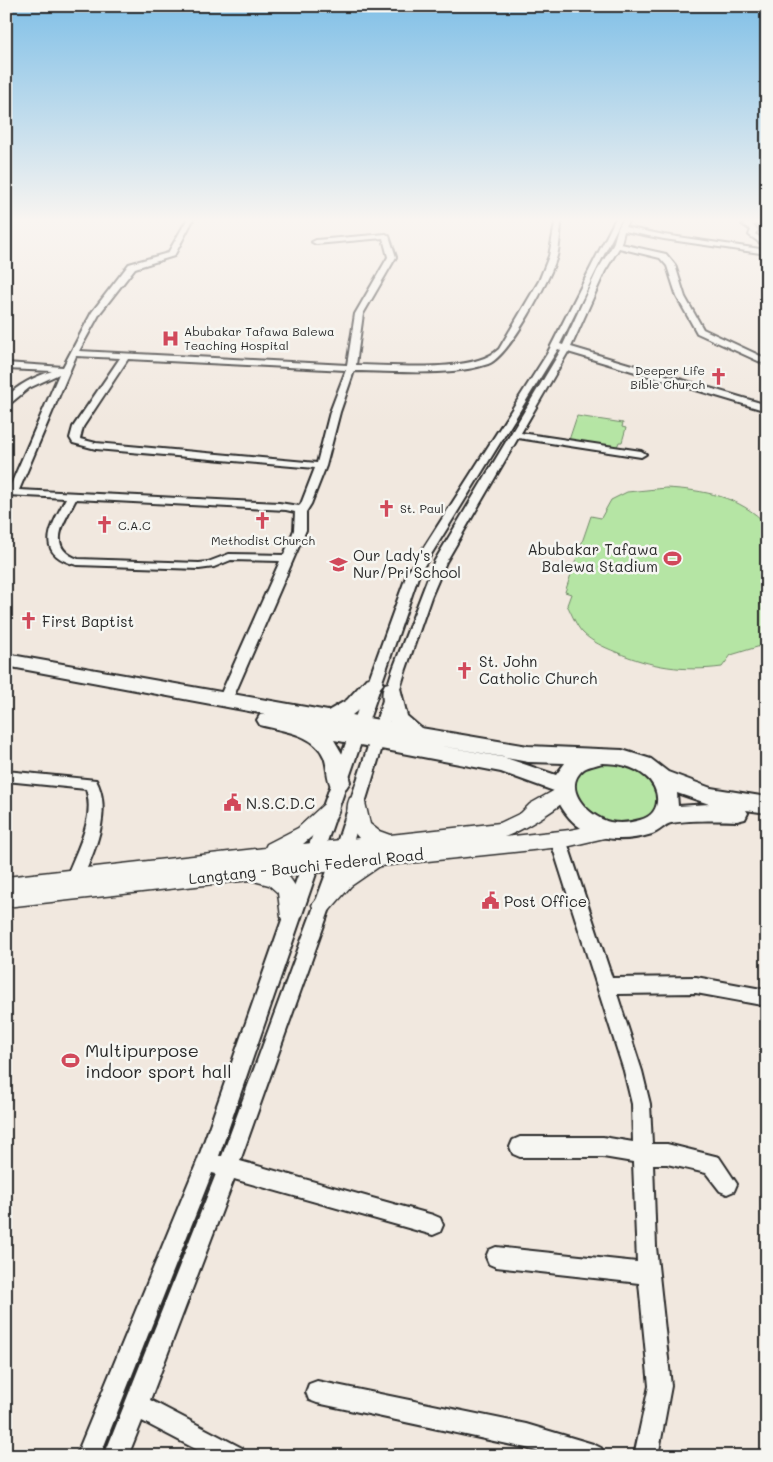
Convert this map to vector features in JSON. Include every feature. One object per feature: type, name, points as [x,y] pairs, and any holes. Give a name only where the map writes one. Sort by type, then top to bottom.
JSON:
[{"type":"highway","points":[[6,660],[329,718],[357,730]]},
{"type":"highway","points":[[6,674],[290,724],[357,730],[379,734],[504,765],[564,789]]},
{"type":"highway","points":[[329,718],[344,713],[353,707],[373,684]]},
{"type":"highway","points":[[392,689],[394,714],[397,720],[405,728],[421,734],[528,754],[589,757],[614,755],[627,757],[650,768],[658,777],[668,795],[664,814],[655,824],[641,831],[624,833],[606,831],[593,826],[573,811],[564,789],[571,768],[589,757]]},
{"type":"highway","points":[[290,724],[320,738],[329,746],[334,755],[339,782]]},
{"type":"highway","points":[[379,734],[421,734]]},
{"type":"highway","points":[[658,777],[709,796],[767,806]]},
{"type":"highway","points":[[664,814],[680,816],[718,811],[767,817]]},
{"type":"main road","name":"Langtang - Bauchi Federal Road","points":[[389,850],[503,830],[528,818],[564,789]]},
{"type":"main road","points":[[322,905],[334,889],[354,872],[389,850],[376,839],[366,834],[357,818],[357,803]]},
{"type":"main road","points":[[252,857],[275,850],[304,834],[317,825],[330,810]]},
{"type":"main road","name":"Langtang - Bauchi Federal Road","points":[[6,898],[237,874],[313,858],[389,850],[558,839],[606,831]]},
{"type":"main road","name":"Langtang - Bauchi Federal Road","points":[[6,885],[252,857],[313,858]]},
{"type":"main road","points":[[237,874],[264,875],[282,883],[289,891],[292,899],[291,917]]},
{"type":"street","points":[[116,286],[96,312],[73,353],[10,492],[279,506],[296,508],[301,511],[303,515],[300,530],[226,698]]},
{"type":"street","points":[[301,511],[306,504],[321,466],[335,412],[351,368],[360,314],[375,286]]},
{"type":"street","points":[[73,353],[351,368],[468,366],[494,358],[502,350],[540,286]]},
{"type":"street","points":[[88,1456],[207,1162],[373,684],[417,567],[504,432],[555,346],[584,286]]},
{"type":"street","points":[[116,1456],[230,1169],[341,855],[392,689],[440,562],[566,348],[594,286]]},
{"type":"street","points":[[678,286],[681,297],[700,331],[767,362]]},
{"type":"street","points":[[555,346],[767,408]]},
{"type":"street","points":[[126,355],[112,380],[78,427],[76,441],[96,446],[321,466]]},
{"type":"street","points":[[6,366],[66,369]]},
{"type":"street","points":[[6,404],[11,397],[32,382],[66,369]]},
{"type":"street","points":[[516,435],[641,454]]},
{"type":"street","points":[[73,495],[53,536],[56,549],[67,560],[199,566],[210,565],[229,557],[287,558]]},
{"type":"street","points":[[6,776],[91,784],[96,793],[95,816],[74,878]]},
{"type":"street","points":[[558,839],[633,1071],[641,1104],[646,1247],[660,1386],[646,1456]]},
{"type":"street","points":[[605,986],[696,986],[767,998]]},
{"type":"street","points":[[520,1147],[603,1147],[643,1154],[667,1154],[712,1164],[727,1184]]},
{"type":"street","points":[[207,1162],[433,1225]]},
{"type":"street","points":[[496,1257],[650,1274]]},
{"type":"street","points":[[317,1392],[526,1436],[593,1456]]},
{"type":"street","points":[[136,1406],[234,1456]]},
{"type":"green space","points":[[577,416],[623,423],[622,427],[626,428],[622,442],[619,442],[617,447],[569,440]]},
{"type":"green space","name":"Abubakar Tafawa Balewa Stadium","points":[[666,488],[720,496],[745,507],[767,525],[767,644],[731,655],[722,667],[694,669],[668,667],[655,665],[616,652],[594,642],[583,633],[567,605],[571,594],[565,592],[591,516],[601,518],[611,500],[627,492]]},
{"type":"green space","points":[[592,761],[614,761],[641,769],[647,774],[657,790],[659,798],[655,812],[642,822],[615,827],[576,807],[573,774]]},
{"type":"place","name":"Abubakar Tafawa Balewa Teaching Hospital","points":[[170,338]]},
{"type":"place","name":"Deeper Life Bible Church","points":[[719,377]]},
{"type":"place","name":"St. Paul","points":[[386,508]]},
{"type":"place","name":"Methodist Church","points":[[263,521]]},
{"type":"place","name":"C.A.C","points":[[104,525]]},
{"type":"place","name":"Abubakar Tafawa Balewa Stadium","points":[[672,558]]},
{"type":"place","name":"Our Lady's Nur/Pri School","points":[[339,564]]},
{"type":"place","name":"First Baptist","points":[[28,621]]},
{"type":"place","name":"St. John Catholic Church","points":[[465,670]]},
{"type":"place","name":"N.S.C.D.C","points":[[232,803]]},
{"type":"place","name":"Post Office","points":[[490,901]]},
{"type":"place","name":"Multipurpose indoor sport hall","points":[[71,1060]]}]
